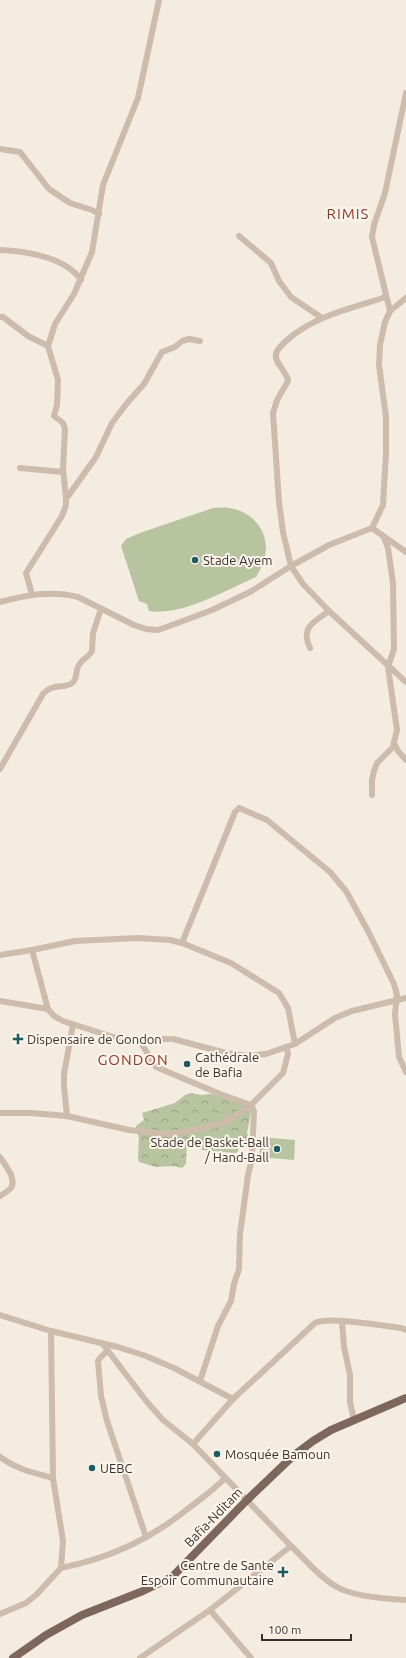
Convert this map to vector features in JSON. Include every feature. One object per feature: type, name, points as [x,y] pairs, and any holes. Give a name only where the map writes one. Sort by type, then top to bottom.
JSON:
[{"type":"main road","name":"Bafia-Nditam","points":[[13,1658],[51,1632],[82,1615],[143,1591],[172,1577],[247,1500],[293,1456],[313,1441],[332,1430],[406,1398]]},
{"type":"street","points":[[32,594],[26,574],[62,516],[66,499],[63,472],[63,446],[65,429],[63,423],[54,416],[57,405],[58,380],[48,346],[55,324],[74,294],[94,247],[103,185],[138,98],[159,0]]},
{"type":"street","points":[[390,311],[372,237],[374,225],[385,193],[406,92]]},
{"type":"street","points":[[0,149],[20,152],[50,189],[70,203],[92,210],[99,214]]},
{"type":"street","points":[[239,236],[271,262],[279,281],[291,297],[322,318]]},
{"type":"street","points":[[0,250],[25,253],[57,260],[64,264],[81,280]]},
{"type":"street","points":[[386,297],[322,318],[294,333],[279,348],[275,356],[288,378],[287,384],[274,407],[274,420],[279,502],[283,532],[291,566],[303,584],[329,611],[406,682]]},
{"type":"street","points":[[0,602],[32,594],[62,594],[78,596],[134,625],[146,629],[158,630],[212,610],[250,592],[291,566],[329,545],[372,528],[378,518],[383,499],[386,417],[379,364],[385,322],[390,311],[406,298]]},
{"type":"street","points":[[0,317],[34,340],[48,346]]},
{"type":"street","points":[[66,499],[96,457],[112,423],[126,403],[144,384],[162,352],[175,347],[182,341],[189,339],[200,341]]},
{"type":"street","points":[[20,468],[63,472]]},
{"type":"street","points":[[372,528],[384,538],[406,552]]},
{"type":"street","points":[[372,794],[372,780],[377,763],[393,747],[397,730],[388,667],[394,649],[393,583],[388,548],[384,538]]},
{"type":"street","points":[[0,769],[43,694],[50,689],[68,685],[75,680],[78,665],[92,651],[93,633],[101,609]]},
{"type":"street","points":[[310,648],[306,630],[329,611]]},
{"type":"street","points":[[394,742],[398,751],[406,760]]},
{"type":"street","points":[[182,943],[235,812],[239,808],[267,820],[330,872],[346,891],[368,931],[394,984],[397,1000],[395,1014],[399,1057],[406,1072]]},
{"type":"street","points":[[0,955],[75,941],[138,938],[170,940],[182,943],[231,963],[279,993],[288,1008],[295,1044]]},
{"type":"street","points":[[32,950],[48,1009],[54,1016],[73,1025],[129,1042],[141,1043],[154,1039],[173,1039],[226,1053],[248,1056],[266,1054],[295,1044],[336,1018],[347,1013],[406,998]]},
{"type":"street","points":[[0,1001],[48,1009]]},
{"type":"street","points":[[67,1116],[64,1074],[73,1025]]},
{"type":"street","points":[[141,1043],[156,1068],[251,1105],[254,1111],[252,1159],[248,1175],[241,1223],[239,1269],[231,1301],[218,1326],[216,1336],[207,1356],[200,1381]]},
{"type":"street","points":[[0,1113],[31,1112],[67,1116],[130,1130],[165,1134],[192,1131],[216,1125],[232,1118],[251,1105],[283,1073],[288,1054],[286,1047]]},
{"type":"street","points":[[0,1157],[9,1171],[12,1184],[9,1190],[0,1196]]},
{"type":"street","points":[[0,1315],[52,1331],[102,1343],[146,1356],[200,1381],[233,1399]]},
{"type":"street","points":[[193,1444],[233,1399],[316,1323],[324,1320],[406,1330]]},
{"type":"street","points":[[342,1322],[344,1347],[350,1375],[350,1402],[354,1420]]},
{"type":"street","points":[[52,1331],[54,1478],[63,1541],[61,1568]]},
{"type":"street","points":[[102,1343],[159,1415],[193,1444],[291,1546],[329,1582],[337,1588],[378,1598],[406,1600]]},
{"type":"street","points":[[107,1351],[98,1361],[104,1407],[115,1450],[146,1537]]},
{"type":"street","points":[[0,1457],[21,1470],[54,1478]]},
{"type":"street","points":[[0,1614],[26,1603],[36,1595],[61,1568],[94,1561],[146,1537],[170,1523],[205,1497],[225,1478]]},
{"type":"street","points":[[140,1658],[210,1610],[291,1546]]},
{"type":"street","points":[[210,1610],[251,1658]]},
{"type":"green space","name":"Stade Ayem","points":[[213,508],[238,510],[253,519],[259,526],[263,533],[266,551],[256,577],[190,606],[162,612],[149,611],[147,604],[139,601],[121,546],[126,539],[140,533]]},
{"type":"green space","points":[[191,1093],[201,1095],[210,1094],[248,1102],[251,1112],[247,1133],[252,1145],[249,1147],[239,1146],[238,1152],[235,1153],[202,1150],[200,1148],[200,1138],[187,1140],[186,1164],[182,1168],[173,1166],[156,1167],[139,1162],[139,1138],[136,1126],[144,1120],[142,1113],[175,1103],[185,1095]]},
{"type":"green space","name":"Stade de Basket-Ball / Hand-Ball","points":[[261,1137],[295,1140],[294,1160],[259,1157]]},
{"type":"place","name":"Stade Ayem","points":[[195,560]]},
{"type":"place","name":"Dispensaire de Gondon","points":[[18,1039]]},
{"type":"place","name":"Cathédrale de Bafia","points":[[187,1064]]},
{"type":"place","name":"Stade de Basket-Ball / Hand-Ball","points":[[277,1149]]},
{"type":"place","name":"Mosquée Bamoun","points":[[217,1454]]},
{"type":"place","name":"UEBC","points":[[92,1468]]},
{"type":"place","name":"Centre de Sante Espoir Communautaire","points":[[283,1572]]},
{"type":"district","name":"RIMIS","points":[[348,213]]},
{"type":"district","name":"GONDON","points":[[133,1059]]}]
